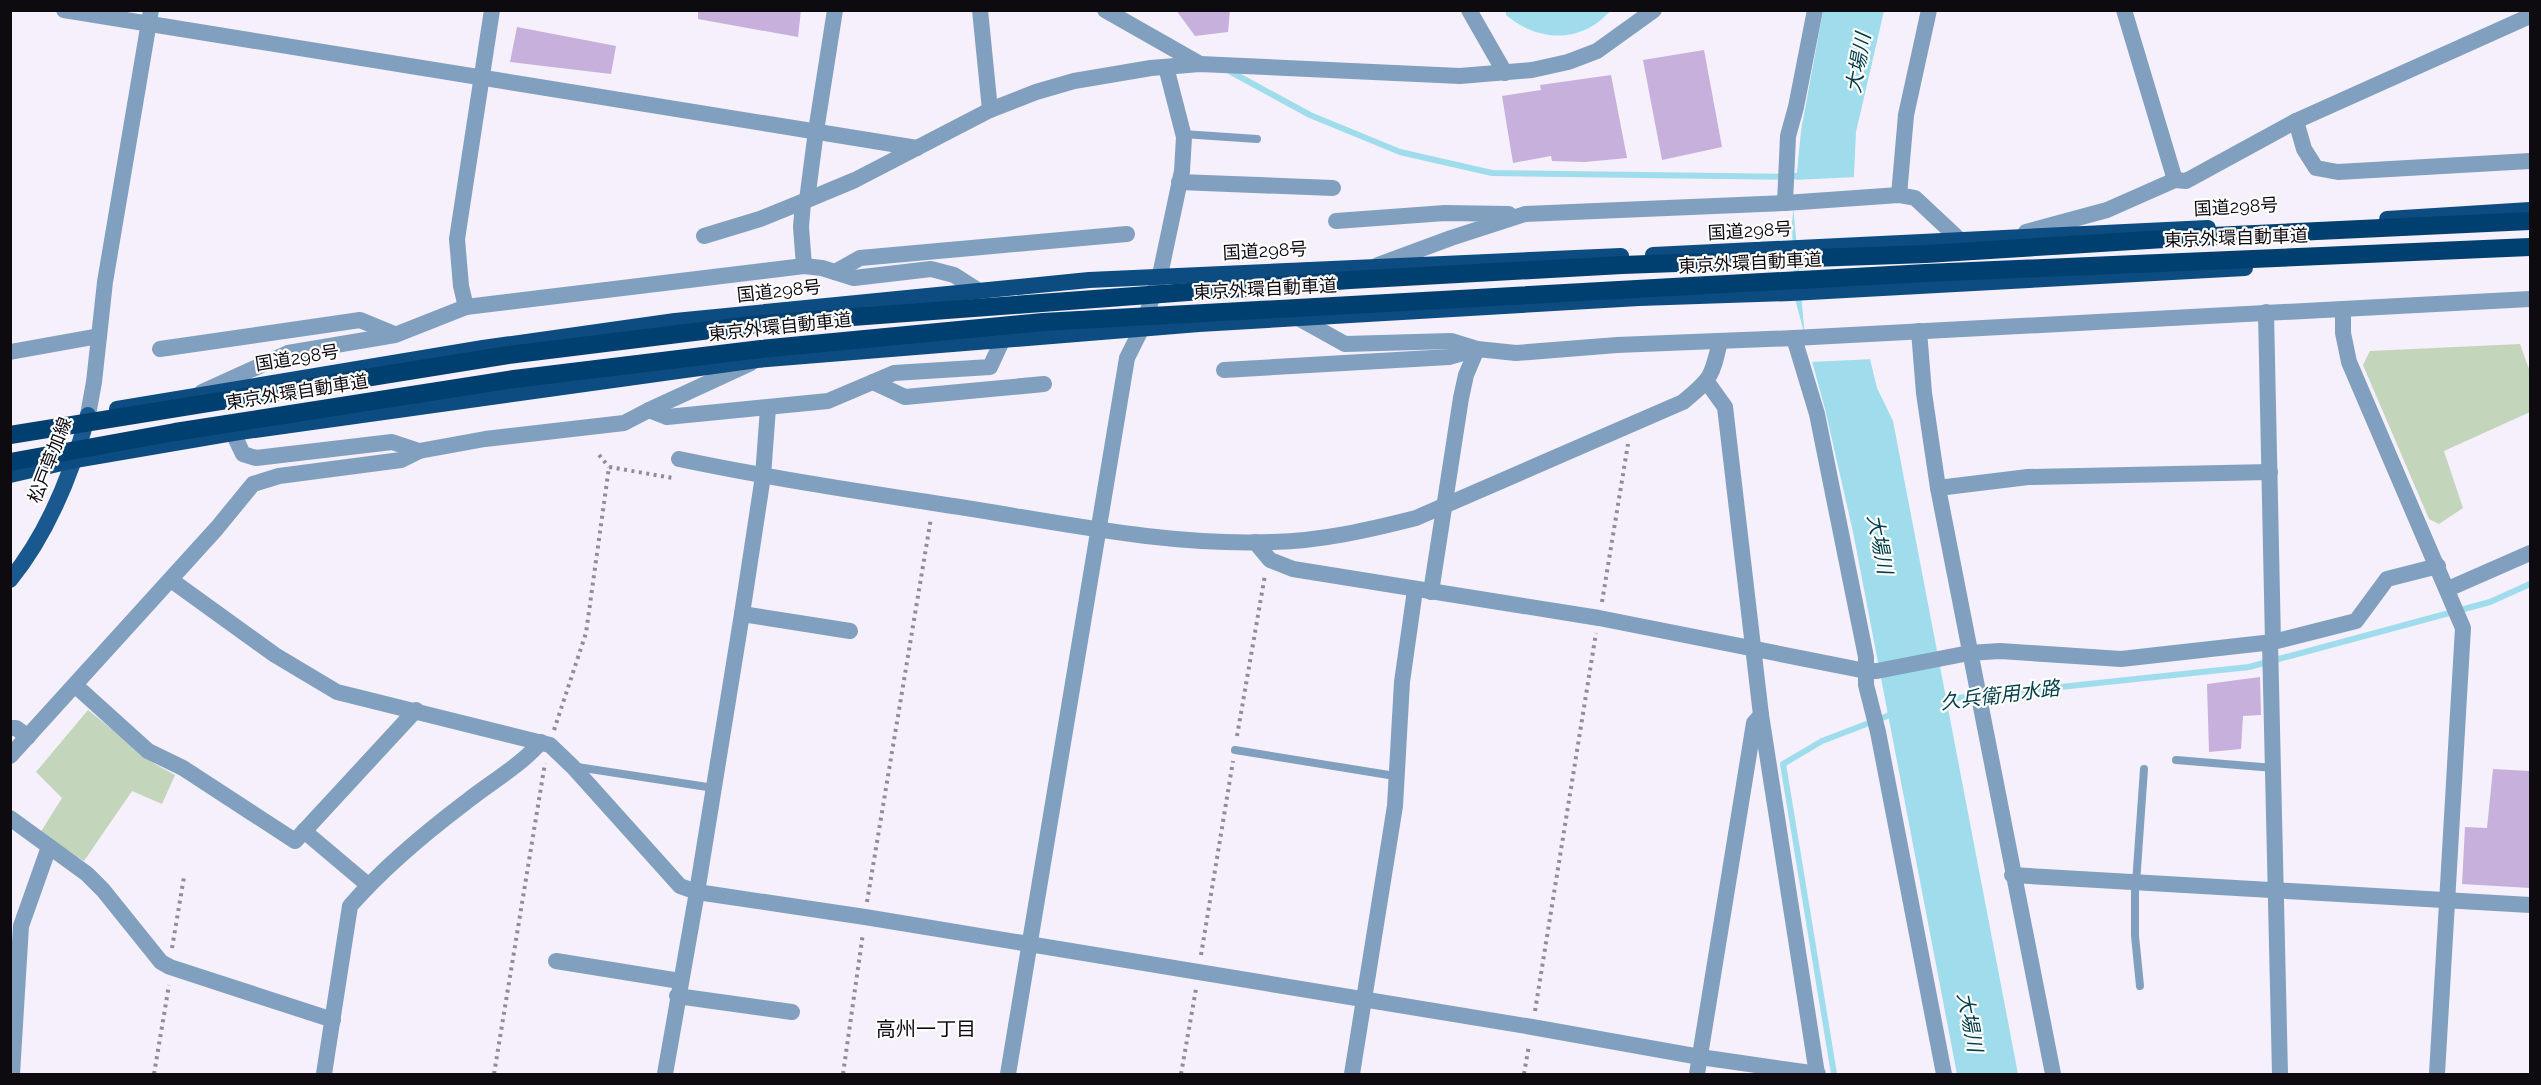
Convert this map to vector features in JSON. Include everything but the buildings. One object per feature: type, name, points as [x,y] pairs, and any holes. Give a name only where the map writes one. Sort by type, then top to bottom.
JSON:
[{"type":"highway","name":"国道298号","points":[[10,430],[198,394],[675,321],[1160,275],[1960,241],[2530,210]]},
{"type":"highway","name":"東京外環自動車道","points":[[10,435],[508,355],[759,324],[1362,279],[1623,265],[1926,254],[2212,236],[2530,221]]},
{"type":"highway","name":"東京外環自動車道","points":[[10,462],[175,432],[514,379],[761,350],[1043,322],[1926,273],[2530,247]]},
{"type":"highway","points":[[10,475],[75,460],[233,433],[757,360],[1003,339],[1639,298],[1791,293],[2390,260],[2530,255]]},
{"type":"main road","name":"松戸草加線","points":[[10,580],[42,531],[75,460],[88,415]]},
{"type":"street","points":[[64,10],[150,18],[481,78],[917,148]]},
{"type":"street","points":[[466,307],[461,286],[457,239],[492,10]]},
{"type":"street","points":[[804,266],[801,227],[835,10]]},
{"type":"street","points":[[980,10],[990,110]]},
{"type":"street","points":[[1104,10],[1200,64]]},
{"type":"street","points":[[1469,10],[1505,73]]},
{"type":"street","points":[[704,236],[760,219],[805,201],[855,180],[990,110],[1036,92],[1074,81],[1200,64],[1460,76],[1505,73],[1568,62],[1597,51],[1654,10]]},
{"type":"street","points":[[1785,203],[1788,136],[1815,10]]},
{"type":"street","points":[[1899,195],[1906,115],[1929,10]]},
{"type":"street","points":[[2124,10],[2175,180]]},
{"type":"street","points":[[2005,237],[2059,225],[2107,210],[2175,180],[2186,181],[2296,122],[2530,16]]},
{"type":"street","points":[[88,415],[105,282],[150,18]]},
{"type":"street","points":[[1008,1074],[1127,358],[1141,330],[1160,275],[1179,182],[1183,134],[1166,67]]},
{"type":"street","points":[[2296,122],[2304,149],[2316,168],[2338,172],[2530,161]]},
{"type":"street","points":[[1179,182],[1333,188]]},
{"type":"street","points":[[1336,221],[1445,213],[1525,214],[1785,203],[1899,195],[1916,198],[1960,241]]},
{"type":"street","points":[[1377,266],[1451,238],[1525,214]]},
{"type":"street","points":[[835,272],[860,258],[1126,234]]},
{"type":"street","points":[[198,394],[288,352],[395,334],[466,307],[804,266],[854,278],[931,269],[954,274],[979,291]]},
{"type":"street","points":[[1300,319],[1345,344],[1451,341],[1477,349],[1516,353],[1617,345],[1720,342],[2530,299]]},
{"type":"street","points":[[2343,309],[2343,333],[2349,362],[2463,628],[2437,1074]]},
{"type":"street","points":[[2266,312],[2272,642],[2270,671],[2280,1074]]},
{"type":"street","points":[[160,349],[360,320],[395,334]]},
{"type":"street","points":[[1919,331],[1924,393],[1938,488],[2012,875],[2053,1074]]},
{"type":"street","points":[[10,352],[99,336]]},
{"type":"street","points":[[1794,338],[1817,414],[1866,657],[1871,671],[1866,685],[1878,732],[1944,1074]]},
{"type":"street","points":[[649,410],[667,417],[828,401],[894,373],[990,367],[1003,339]]},
{"type":"street","points":[[679,459],[763,476],[1158,538],[1256,542],[1317,539],[1416,518],[1683,402],[1707,382],[1715,364],[1720,342]]},
{"type":"street","points":[[1224,370],[1449,357],[1477,349]]},
{"type":"street","points":[[1352,1074],[1395,806],[1402,681],[1443,507],[1466,375],[1477,349]]},
{"type":"street","points":[[10,756],[218,528],[253,484],[279,476],[400,460],[419,451],[485,438],[624,423],[757,360]]},
{"type":"street","points":[[873,382],[905,397],[1044,384]]},
{"type":"street","points":[[171,580],[275,655],[337,692],[545,744],[573,766],[680,886],[697,892],[865,916],[1700,1057],[1817,1074],[1761,715],[1725,407],[1707,382]]},
{"type":"street","points":[[664,1074],[697,892],[742,614],[763,476],[768,408]]},
{"type":"street","points":[[233,433],[243,454],[256,458],[392,441],[419,451]]},
{"type":"street","points":[[1938,488],[2028,477],[2270,472]]},
{"type":"street","points":[[1256,542],[1270,560],[1293,569],[1599,618],[1871,671],[1969,653],[2000,651],[2121,659],[2272,642],[2356,621],[2387,579],[2438,566]]},
{"type":"street","points":[[2449,593],[2530,553]]},
{"type":"street","points":[[742,614],[850,631]]},
{"type":"street","points":[[76,686],[148,751],[183,768],[295,841],[416,710]]},
{"type":"street","points":[[1697,1074],[1754,723],[1761,715]]},
{"type":"street","points":[[10,728],[16,728],[28,737]]},
{"type":"street","points":[[324,1074],[350,906],[368,885],[456,809],[545,744]]},
{"type":"street","points":[[10,818],[87,874],[103,890],[161,962],[170,967],[333,1020]]},
{"type":"street","points":[[304,831],[368,885]]},
{"type":"street","points":[[12,1074],[21,926],[49,847]]},
{"type":"street","points":[[2012,875],[2530,905]]},
{"type":"street","points":[[556,961],[792,1012]]},
{"type":"lane","points":[[1183,134],[1257,139]]},
{"type":"lane","points":[[1235,750],[1395,776]]},
{"type":"lane","points":[[2176,760],[2274,768]]},
{"type":"lane","points":[[573,766],[714,788]]},
{"type":"lane","points":[[2140,986],[2135,936],[2135,883],[2144,769]]},
{"type":"path","points":[[1524,1074],[1629,440]]},
{"type":"path","points":[[599,455],[609,467],[679,479]]},
{"type":"path","points":[[494,1074],[545,762],[545,744],[586,633],[609,467]]},
{"type":"path","points":[[843,1074],[865,916],[933,503]]},
{"type":"path","points":[[1181,1074],[1264,577],[1270,560]]},
{"type":"green space","points":[[2520,344],[2530,372],[2530,412],[2444,451],[2463,508],[2439,524],[2429,519],[2363,365],[2370,351]]},
{"type":"green space","points":[[88,710],[155,764],[175,775],[162,804],[132,791],[84,861],[40,833],[62,798],[36,772]]},
{"type":"water","points":[[1506,10],[1611,11],[1586,30],[1574,34],[1550,35],[1538,33],[1516,23],[1506,15]]},
{"type":"water","name":"大場川","points":[[1823,11],[1884,11],[1856,132],[1852,216],[1854,293],[1877,388],[1893,421],[2018,1074],[1957,1074],[1853,532],[1825,409],[1795,299],[1792,223],[1801,131]]},
{"type":"pier","points":[[1857,177],[1855,216],[1857,292],[1874,359],[1810,362],[1806,349],[1792,193],[1793,180]]},
{"type":"waterway","points":[[1231,72],[1310,115],[1400,152],[1492,173],[1790,177],[1803,175]]},
{"type":"waterway","name":"久兵衛用水路","points":[[1939,700],[2249,667],[2490,602],[2530,584]]},
{"type":"waterway","name":"久兵衛用水路","points":[[1834,1074],[1783,764],[1822,741],[1895,713]]},
{"type":"district","name":"高州一丁目","points":[[926,1029]]}]
